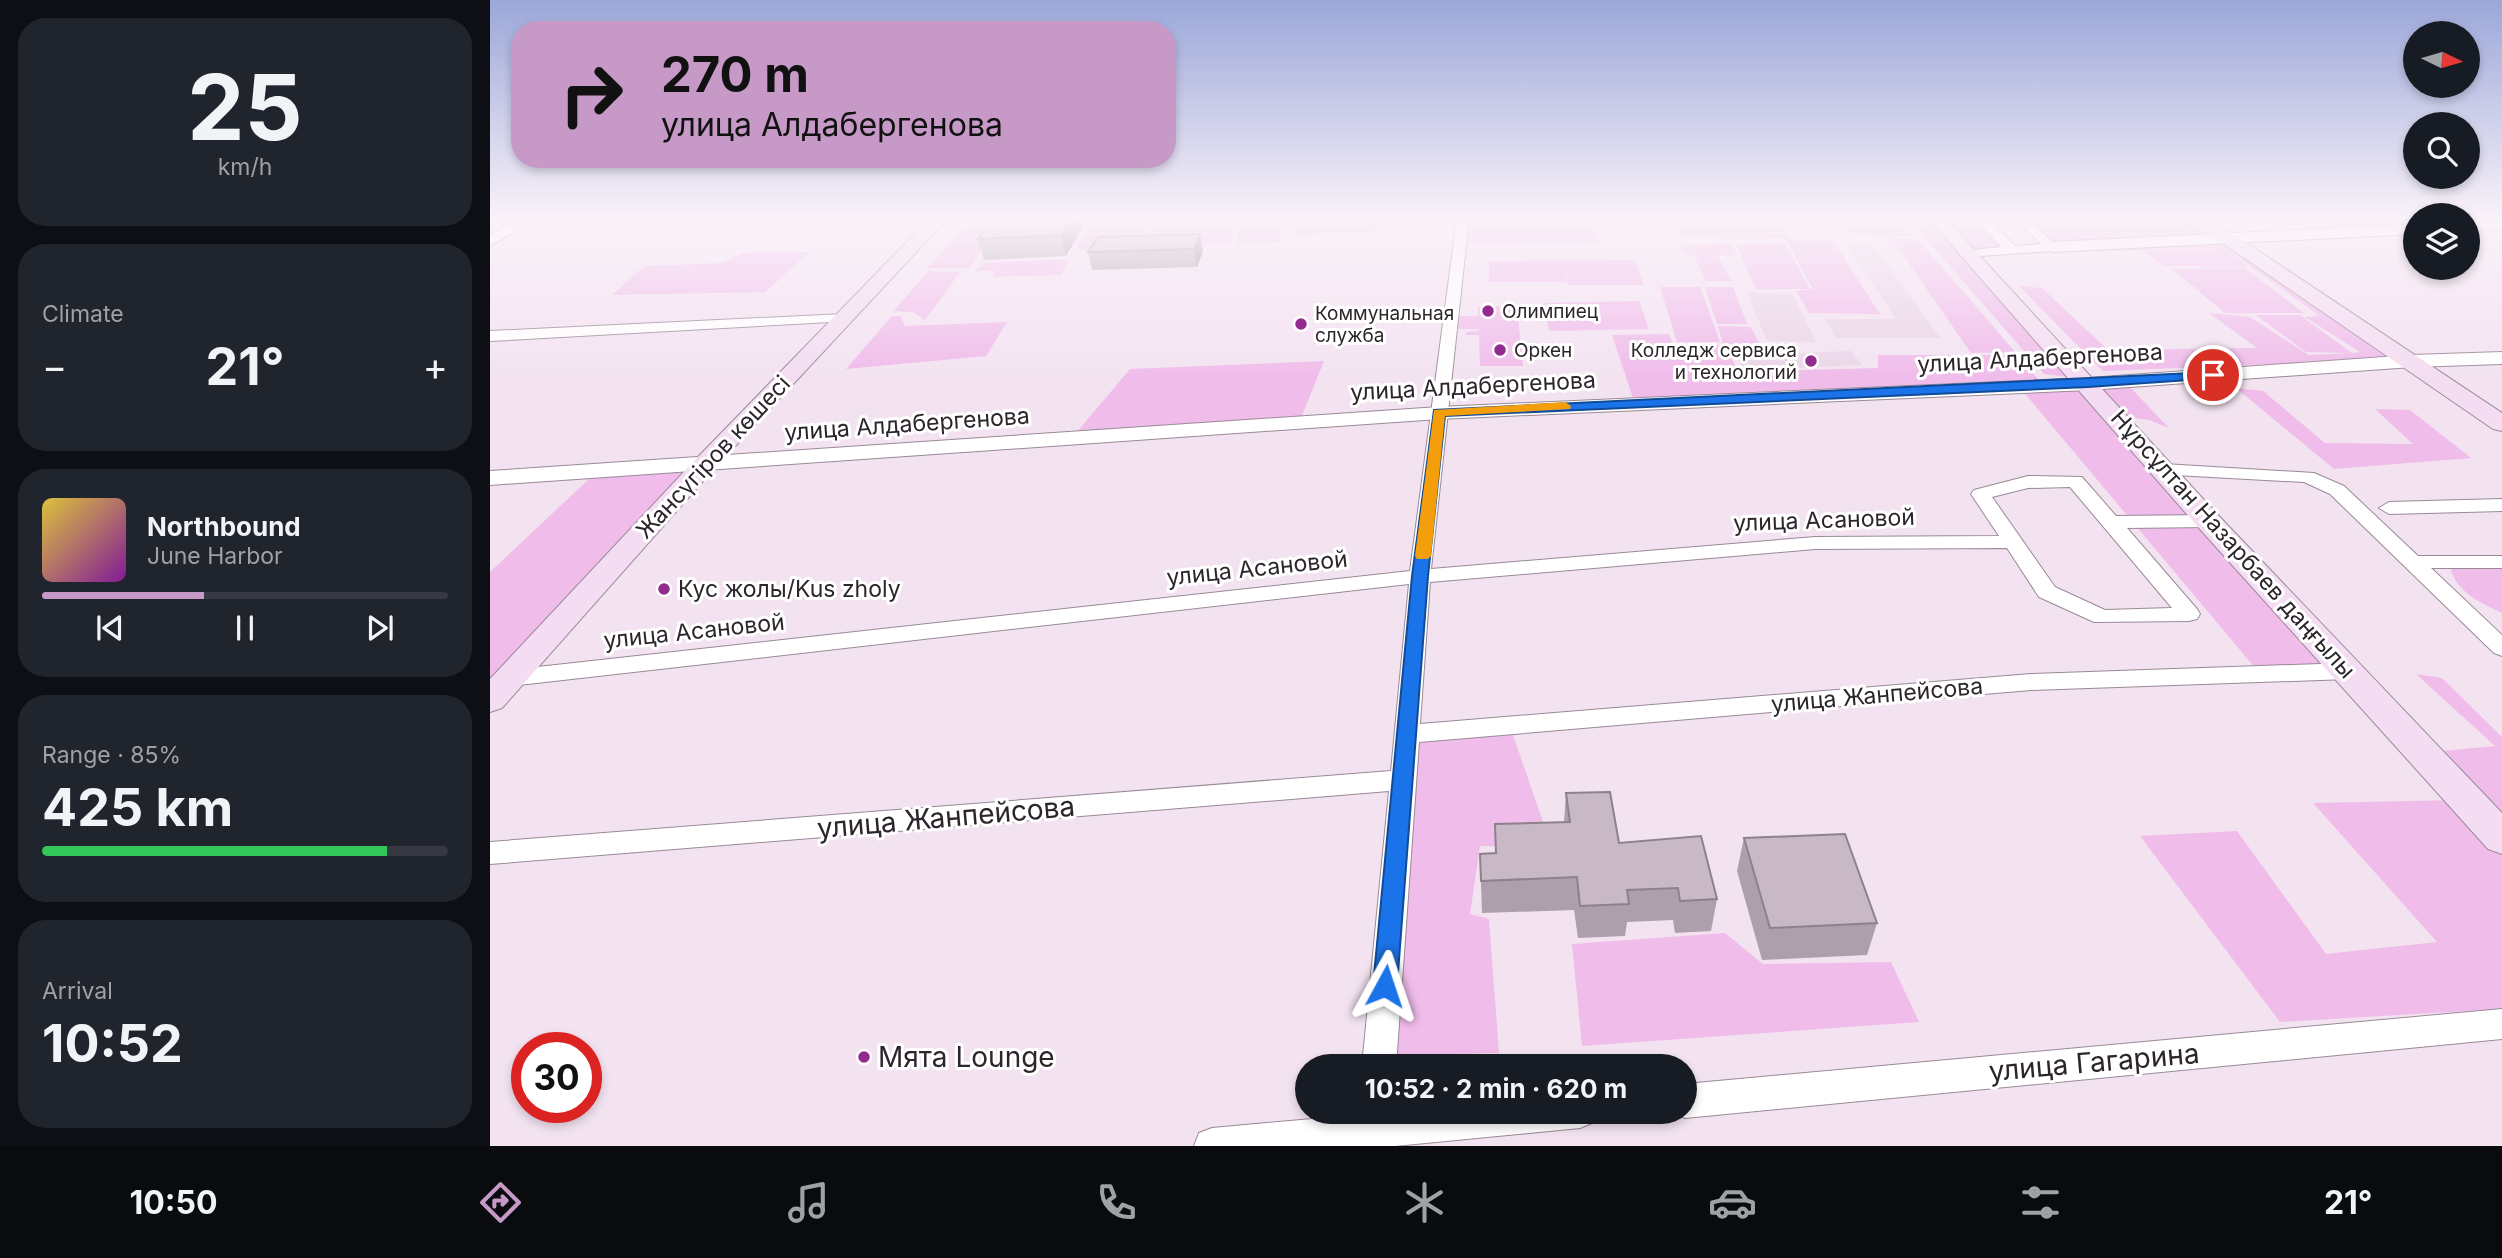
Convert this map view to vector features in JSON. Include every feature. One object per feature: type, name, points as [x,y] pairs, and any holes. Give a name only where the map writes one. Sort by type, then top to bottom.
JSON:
[{"type":"main road","name":"Жансүгіров көшесі","points":[[490,700],[704,465],[888,271]]},
{"type":"main road","name":"Нұрсұлтан Назарбаев даңғылы","points":[[1986,271],[2208,520],[2502,838]]},
{"type":"main road","points":[[2277,271],[2502,424]]},
{"type":"street","points":[[1380,1054],[1420,576],[1456,271]]},
{"type":"street","points":[[490,336],[844,318]]},
{"type":"street","name":"улица Алдабергенова","points":[[490,478],[1439,413],[2088,384],[2412,361],[2502,358]]},
{"type":"street","points":[[2164,470],[2307,477],[2324,482],[2337,489],[2502,648]]},
{"type":"street","points":[[2075,481],[2110,522],[2189,614],[2102,617],[2047,592],[1981,494],[2028,482],[2075,481]]},
{"type":"street","points":[[2389,508],[2502,505]]},
{"type":"street","points":[[2110,522],[2208,520]]},
{"type":"street","name":"улица Асановой","points":[[510,678],[1420,576],[1815,542],[2013,542]]},
{"type":"street","points":[[2411,562],[2502,562]]},
{"type":"street","name":"улица Жанпейсова","points":[[1406,734],[2031,682],[2348,671]]},
{"type":"street","name":"улица Жанпейсова","points":[[490,853],[1402,780]]},
{"type":"street","name":"улица Гагарина","points":[[1697,1100],[2502,1024]]},
{"type":"street","points":[[1212,1146],[1431,1124]]},
{"type":"shaded area","points":[[638,271],[788,271],[765,292],[612,295]]},
{"type":"shaded area","points":[[928,271],[960,272],[925,320],[913,312],[894,311]]},
{"type":"shaded area","points":[[994,271],[1063,271],[1061,275],[992,277]]},
{"type":"shaded area","points":[[1489,271],[1639,271],[1643,285],[1568,285],[1566,273],[1566,282],[1489,282]]},
{"type":"shaded area","points":[[1702,271],[1726,271],[1731,281],[1706,281]]},
{"type":"shaded area","points":[[1748,271],[1800,271],[1810,289],[1756,289]]},
{"type":"shaded area","points":[[1803,271],[1853,271],[1880,314],[1809,313],[1796,291],[1813,289]]},
{"type":"shaded area","points":[[1864,271],[1892,271],[1940,338],[1836,338],[1825,319],[1896,319]]},
{"type":"shaded area","points":[[1915,271],[1946,271],[2015,352],[1971,353]]},
{"type":"shaded area","points":[[1955,271],[1982,271],[2076,378],[2044,374]]},
{"type":"shaded area","points":[[2175,271],[2250,271],[2304,313],[2225,313]]},
{"type":"shaded area","points":[[2257,271],[2271,271],[2399,359],[2103,371],[2019,286],[2042,288],[2108,350],[2257,348],[2209,313],[2250,317],[2309,355],[2351,353],[2306,352],[2256,315],[2300,315],[2352,353],[2360,352],[2305,317],[2320,316]]},
{"type":"shaded area","points":[[1660,287],[1700,287],[1720,342],[1677,342]]},
{"type":"shaded area","points":[[1705,287],[1733,287],[1747,324],[1717,324]]},
{"type":"shaded area","points":[[1747,293],[1793,294],[1816,342],[1767,341]]},
{"type":"shaded area","name":"Оркен","points":[[1639,301],[1649,329],[1549,331],[1543,303]]},
{"type":"shaded area","name":"Оркен","points":[[1517,306],[1523,366],[1480,366],[1479,335],[1466,335],[1466,332],[1479,329],[1458,329],[1458,316],[1478,316],[1478,307]]},
{"type":"shaded area","points":[[892,316],[900,316],[905,326],[1007,322],[986,356],[846,369]]},
{"type":"shaded area","points":[[1718,326],[1751,327],[1764,353],[1731,356],[1738,372],[1878,368],[1878,355],[2019,355],[2041,383],[1633,398],[1612,335],[1669,334],[1674,347],[1723,345]]},
{"type":"shaded area","points":[[1851,351],[1862,365],[1745,370],[1736,356]]},
{"type":"shaded area","points":[[1324,361],[1301,418],[1076,433],[1130,369]]},
{"type":"shaded area","points":[[2127,384],[2169,428],[2149,420],[2126,417],[2095,385]]},
{"type":"shaded area","points":[[2082,387],[2330,664],[2256,669],[2021,389]]},
{"type":"shaded area","points":[[2236,388],[2263,391],[2325,443],[2413,444],[2375,409],[2410,410],[2471,458],[2334,469]]},
{"type":"shaded area","points":[[688,472],[490,685],[490,572],[590,478]]},
{"type":"shaded area","points":[[2483,555],[2502,557],[2502,613],[2465,591],[2451,570],[2454,561]]},
{"type":"shaded area","points":[[2416,674],[2442,678],[2502,737],[2502,828],[2431,752],[2495,746]]},
{"type":"shaded area","points":[[1512,732],[1552,848],[1480,846],[1470,914],[1489,919],[1499,1053],[1396,1054],[1414,739]]},
{"type":"shaded area","points":[[2459,800],[2502,848],[2502,1009],[2280,1022],[2140,836],[2237,831],[2326,954],[2437,942],[2313,803]]},
{"type":"shaded area","points":[[1725,933],[1763,964],[1891,962],[1919,1022],[1582,1046],[1572,944]]},
{"type":"building","points":[[1610,792],[1619,843],[1701,836],[1717,899],[1680,901],[1678,888],[1627,890],[1629,904],[1580,906],[1577,877],[1481,881],[1480,854],[1496,853],[1495,824],[1570,822],[1566,793]]},
{"type":"building","points":[[1845,834],[1877,923],[1770,928],[1744,838]]},
{"type":"slow traffic","points":[[1423,556],[1439,413],[1565,406]]},
{"type":"place","name":"Олимпиец","points":[[1488,311]]},
{"type":"place","name":"Коммунальная служба","points":[[1301,324]]},
{"type":"place","name":"Оркен","points":[[1500,350]]},
{"type":"place","name":"Колледж сервиса и технологий","points":[[1811,361]]},
{"type":"place","name":"Кус жолы/Kus zholy","points":[[664,589]]},
{"type":"place","name":"Мята Lounge","points":[[864,1057]]},
{"type":"route","points":[[1385,986],[1420,576],[1439,413],[2088,384],[2213,375]]}]
